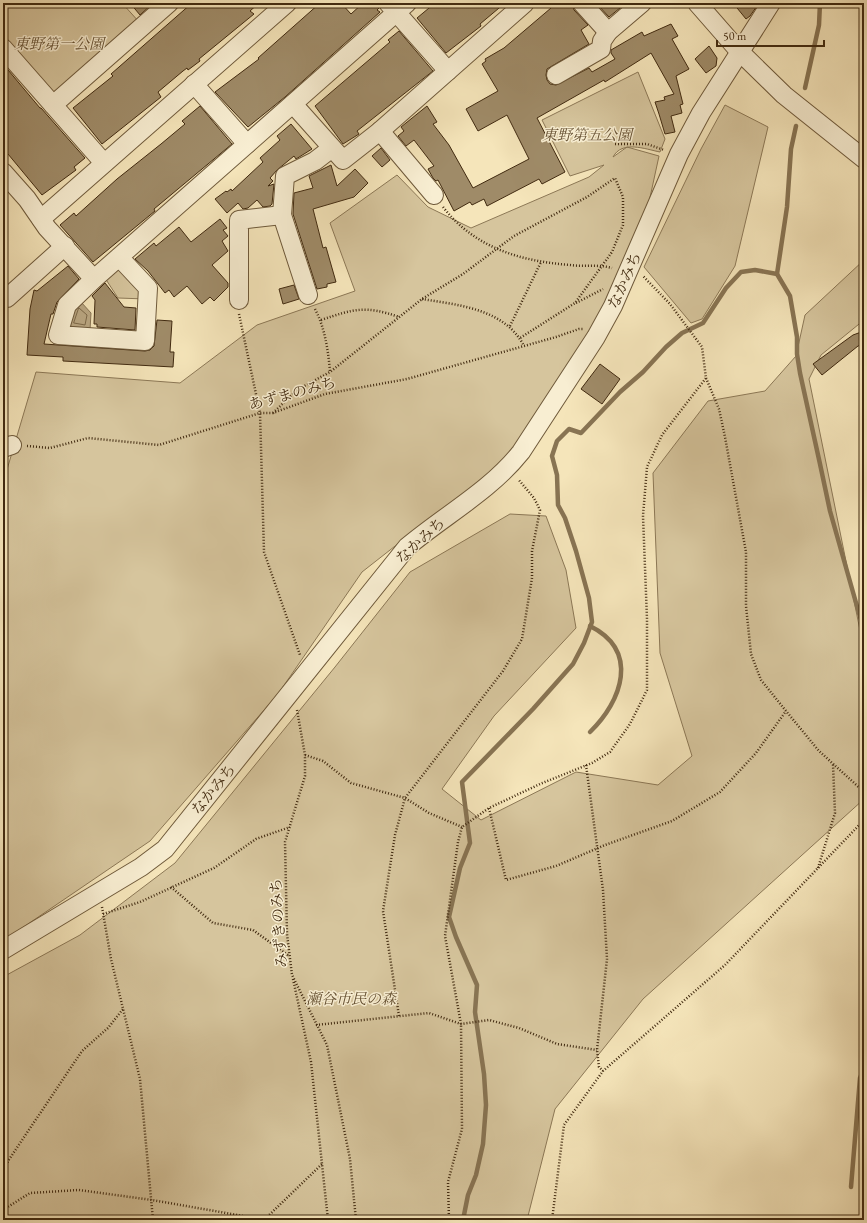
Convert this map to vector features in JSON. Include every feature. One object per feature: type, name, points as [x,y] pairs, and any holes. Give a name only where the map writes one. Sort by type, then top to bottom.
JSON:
[{"type":"street","points":[[53,105],[169,3]]},
{"type":"street","points":[[293,104],[344,160],[380,131],[525,3]]},
{"type":"street","points":[[582,3],[608,32]]},
{"type":"street","points":[[556,75],[601,49],[602,41],[608,32],[642,3]]},
{"type":"street","points":[[697,3],[739,51],[784,95],[864,159]]},
{"type":"street","name":"なかみち","points":[[3,950],[141,867],[165,849],[408,547],[429,529],[489,485],[521,452],[600,330],[627,275],[679,154],[700,113],[771,3]]},
{"type":"street","points":[[41,219],[194,84],[279,6]]},
{"type":"street","points":[[119,257],[148,288],[145,341],[58,335],[67,305],[94,279],[246,144],[293,104],[397,6],[448,71]]},
{"type":"street","points":[[3,48],[104,163]]},
{"type":"street","points":[[194,84],[246,144]]},
{"type":"street","points":[[380,131],[434,195]]},
{"type":"street","points":[[308,295],[282,215],[285,176],[315,161],[332,148]]},
{"type":"street","points":[[3,172],[27,199],[41,219],[94,279]]},
{"type":"street","points":[[239,300],[239,220],[282,215]]},
{"type":"street","points":[[7,298],[65,246]]},
{"type":"path","points":[[615,144],[647,144],[679,154]]},
{"type":"path","points":[[273,413],[297,390],[330,372],[422,299],[463,274],[514,236],[587,197],[615,178],[623,197],[623,225],[612,252],[575,303]]},
{"type":"path","points":[[434,195],[455,223],[474,238],[496,249],[541,262],[576,266],[602,265],[627,275],[670,304],[702,347],[706,378],[720,416],[746,552],[746,606],[751,654],[761,680],[786,711],[820,751],[864,792]]},
{"type":"path","points":[[510,326],[541,262]]},
{"type":"path","points":[[520,338],[575,303],[627,275]]},
{"type":"path","points":[[308,295],[321,320],[327,345],[330,372]]},
{"type":"path","points":[[422,299],[464,306],[492,316],[510,326],[520,338],[524,346]]},
{"type":"path","points":[[239,300],[239,320],[260,413],[264,552],[306,673]]},
{"type":"path","points":[[321,320],[353,310],[378,310],[399,317]]},
{"type":"path","name":"あずまのみち","points":[[8,446],[50,448],[88,438],[159,445],[260,413],[273,413],[325,394],[407,379],[578,329],[600,330]]},
{"type":"path","points":[[449,1220],[448,1182],[462,1129],[461,1024],[445,936],[458,842],[462,827],[490,808],[586,765],[610,752],[630,724],[647,690],[647,619],[643,516],[647,467],[662,435],[706,378]]},
{"type":"path","points":[[399,1016],[383,911],[395,835],[405,798],[502,671],[522,639],[532,578],[532,551],[540,510],[534,498],[508,467]]},
{"type":"path","name":"みずきのみち","points":[[293,690],[305,755],[305,776],[285,842],[287,934],[292,975],[327,1046],[350,1159],[356,1219]]},
{"type":"path","points":[[490,808],[506,880],[556,866],[672,821],[720,792],[756,753],[786,711]]},
{"type":"path","points":[[305,755],[323,761],[351,783],[405,798],[430,813],[462,827]]},
{"type":"path","points":[[818,869],[835,813],[833,764]]},
{"type":"path","points":[[586,765],[603,890],[607,960],[597,1050],[599,1067],[603,1071]]},
{"type":"path","points":[[552,1220],[564,1125],[603,1071],[725,965],[864,820]]},
{"type":"path","points":[[103,914],[140,902],[214,868],[256,839],[290,827]]},
{"type":"path","points":[[171,887],[213,923],[253,930],[290,956]]},
{"type":"path","points":[[99,892],[123,1009],[140,1079],[153,1220]]},
{"type":"path","points":[[292,975],[311,1062],[328,1220]]},
{"type":"path","points":[[3,1177],[8,1161],[82,1051],[108,1028],[123,1009]]},
{"type":"path","points":[[316,1025],[429,1013],[461,1024],[489,1020],[519,1028],[557,1044],[597,1050]]},
{"type":"path","points":[[3,1210],[30,1193],[79,1190],[152,1200],[266,1220],[322,1164]]},
{"type":"path","points":[[342,1220],[356,1219]]},
{"type":"green space","name":"東野第一公園","points":[[3,3],[122,3],[140,23],[56,98],[3,39]]},
{"type":"green space","name":"東野第五公園","points":[[638,72],[665,139],[660,152],[628,147],[659,156],[649,202],[611,298],[506,461],[474,493],[427,521],[362,572],[278,694],[150,841],[3,941],[3,483],[36,372],[180,383],[257,325],[355,291],[330,223],[397,175],[428,207],[471,228],[589,177],[604,165],[570,176],[542,120]],"holes":[[[626,148],[613,157],[617,152]]]},
{"type":"green space","points":[[725,105],[768,127],[735,266],[702,319],[691,323],[644,267],[701,149]]},
{"type":"green space","name":"瀬谷市民の森","points":[[864,260],[864,320],[821,355],[809,379],[864,650],[864,799],[643,999],[555,1109],[527,1220],[3,1220],[3,977],[80,935],[175,863],[335,667],[410,572],[510,514],[546,516],[566,570],[576,628],[494,716],[442,789],[481,820],[576,772],[658,785],[692,756],[660,653],[653,473],[708,401],[765,391],[796,356],[805,315]]},
{"type":"green space","points":[[119,266],[146,299],[118,298],[105,278]]},
{"type":"water","points":[[81,302],[91,313],[90,330],[72,328],[70,324],[74,307]]},
{"type":"building","points":[[130,3],[153,3],[140,15]]},
{"type":"building","points":[[192,3],[259,3],[250,11],[254,14],[199,59],[200,61],[188,70],[187,68],[158,92],[161,97],[102,144],[73,108],[113,76],[111,74]]},
{"type":"building","points":[[320,3],[341,3],[351,14],[363,3],[378,3],[379,8],[377,10],[380,12],[285,97],[248,127],[215,92],[259,59],[258,58]]},
{"type":"building","points":[[435,3],[505,3],[480,24],[481,26],[446,53],[417,18]]},
{"type":"building","points":[[547,3],[572,3],[574,10],[588,25],[581,30],[589,44],[547,69],[547,80],[550,84],[556,85],[589,68],[592,72],[615,59],[611,53],[611,50],[642,32],[644,36],[671,24],[678,36],[672,39],[689,69],[676,76],[683,104],[680,105],[682,113],[671,116],[675,132],[665,134],[655,102],[665,100],[664,97],[674,94],[651,53],[605,82],[604,80],[537,118],[565,172],[542,184],[539,179],[487,206],[484,199],[472,205],[470,202],[454,211],[438,180],[436,181],[433,178],[428,169],[434,166],[414,140],[406,146],[398,136],[404,131],[401,127],[427,106],[437,122],[433,124],[449,145],[473,188],[529,159],[507,115],[478,131],[466,109],[498,91],[482,64],[486,61],[485,59],[504,48],[551,8]]},
{"type":"building","points":[[596,3],[626,3],[609,17]]},
{"type":"building","points":[[733,3],[759,3],[750,16],[746,19]]},
{"type":"building","points":[[399,31],[433,71],[357,131],[359,134],[343,144],[315,106],[390,42],[388,40]]},
{"type":"building","points":[[709,46],[717,58],[716,66],[706,73],[695,59]]},
{"type":"building","points":[[3,64],[85,158],[74,167],[76,170],[42,195],[8,154],[3,158]]},
{"type":"building","points":[[200,106],[232,144],[154,209],[155,211],[93,262],[60,225],[74,213],[76,216],[117,179],[185,124],[182,121]]},
{"type":"building","points":[[291,124],[312,149],[296,159],[294,156],[270,178],[273,181],[268,186],[274,184],[272,204],[270,206],[263,207],[257,200],[248,208],[243,209],[238,203],[227,213],[215,199],[226,191],[227,192],[231,189],[232,191],[263,162],[260,158],[280,140],[277,136]]},
{"type":"building","points":[[381,148],[390,160],[382,167],[372,156]]},
{"type":"building","points":[[331,165],[337,186],[355,169],[368,183],[354,197],[313,209],[323,248],[326,247],[336,282],[327,284],[327,287],[317,289],[293,214],[294,193],[313,188],[309,176]]},
{"type":"building","points":[[220,219],[227,228],[223,230],[228,236],[222,241],[228,251],[212,265],[228,283],[228,287],[214,301],[210,297],[202,304],[187,286],[174,297],[169,290],[165,293],[148,271],[135,259],[154,243],[156,246],[179,227],[191,242]]},
{"type":"building","points":[[68,266],[79,279],[57,302],[53,314],[51,314],[44,344],[145,351],[150,350],[154,346],[157,320],[172,321],[170,352],[174,352],[173,367],[63,361],[63,357],[27,355],[30,309],[34,290],[37,291]]},
{"type":"building","points":[[105,283],[124,307],[136,308],[135,330],[97,327],[97,324],[94,324],[95,300],[92,296]]},
{"type":"building","points":[[294,285],[299,299],[283,304],[279,289]]},
{"type":"building","points":[[864,331],[864,344],[858,346],[822,375],[813,364],[853,335]]},
{"type":"building","points":[[600,364],[620,379],[602,404],[581,389]]},
{"type":"waterway","points":[[805,88],[819,25],[820,3]]},
{"type":"waterway","points":[[796,126],[791,149],[787,207],[777,274],[790,296],[797,337],[797,354],[800,373],[830,511],[864,631]]},
{"type":"waterway","points":[[463,1220],[468,1195],[476,1175],[483,1144],[486,1105],[484,1074],[475,1012],[477,985],[449,917],[460,868],[470,843],[462,782],[533,709],[573,664],[584,643],[592,622],[589,598],[576,551],[565,518],[558,505],[557,475],[552,456],[557,441],[569,429],[581,433],[620,392],[643,372],[666,347],[682,333],[703,323],[726,288],[741,272],[755,270],[777,274]]},
{"type":"waterway","points":[[590,626],[606,636],[616,649],[620,662],[621,677],[611,706],[590,732]]},
{"type":"waterway","points":[[851,1187],[860,1078],[864,1068]]}]
